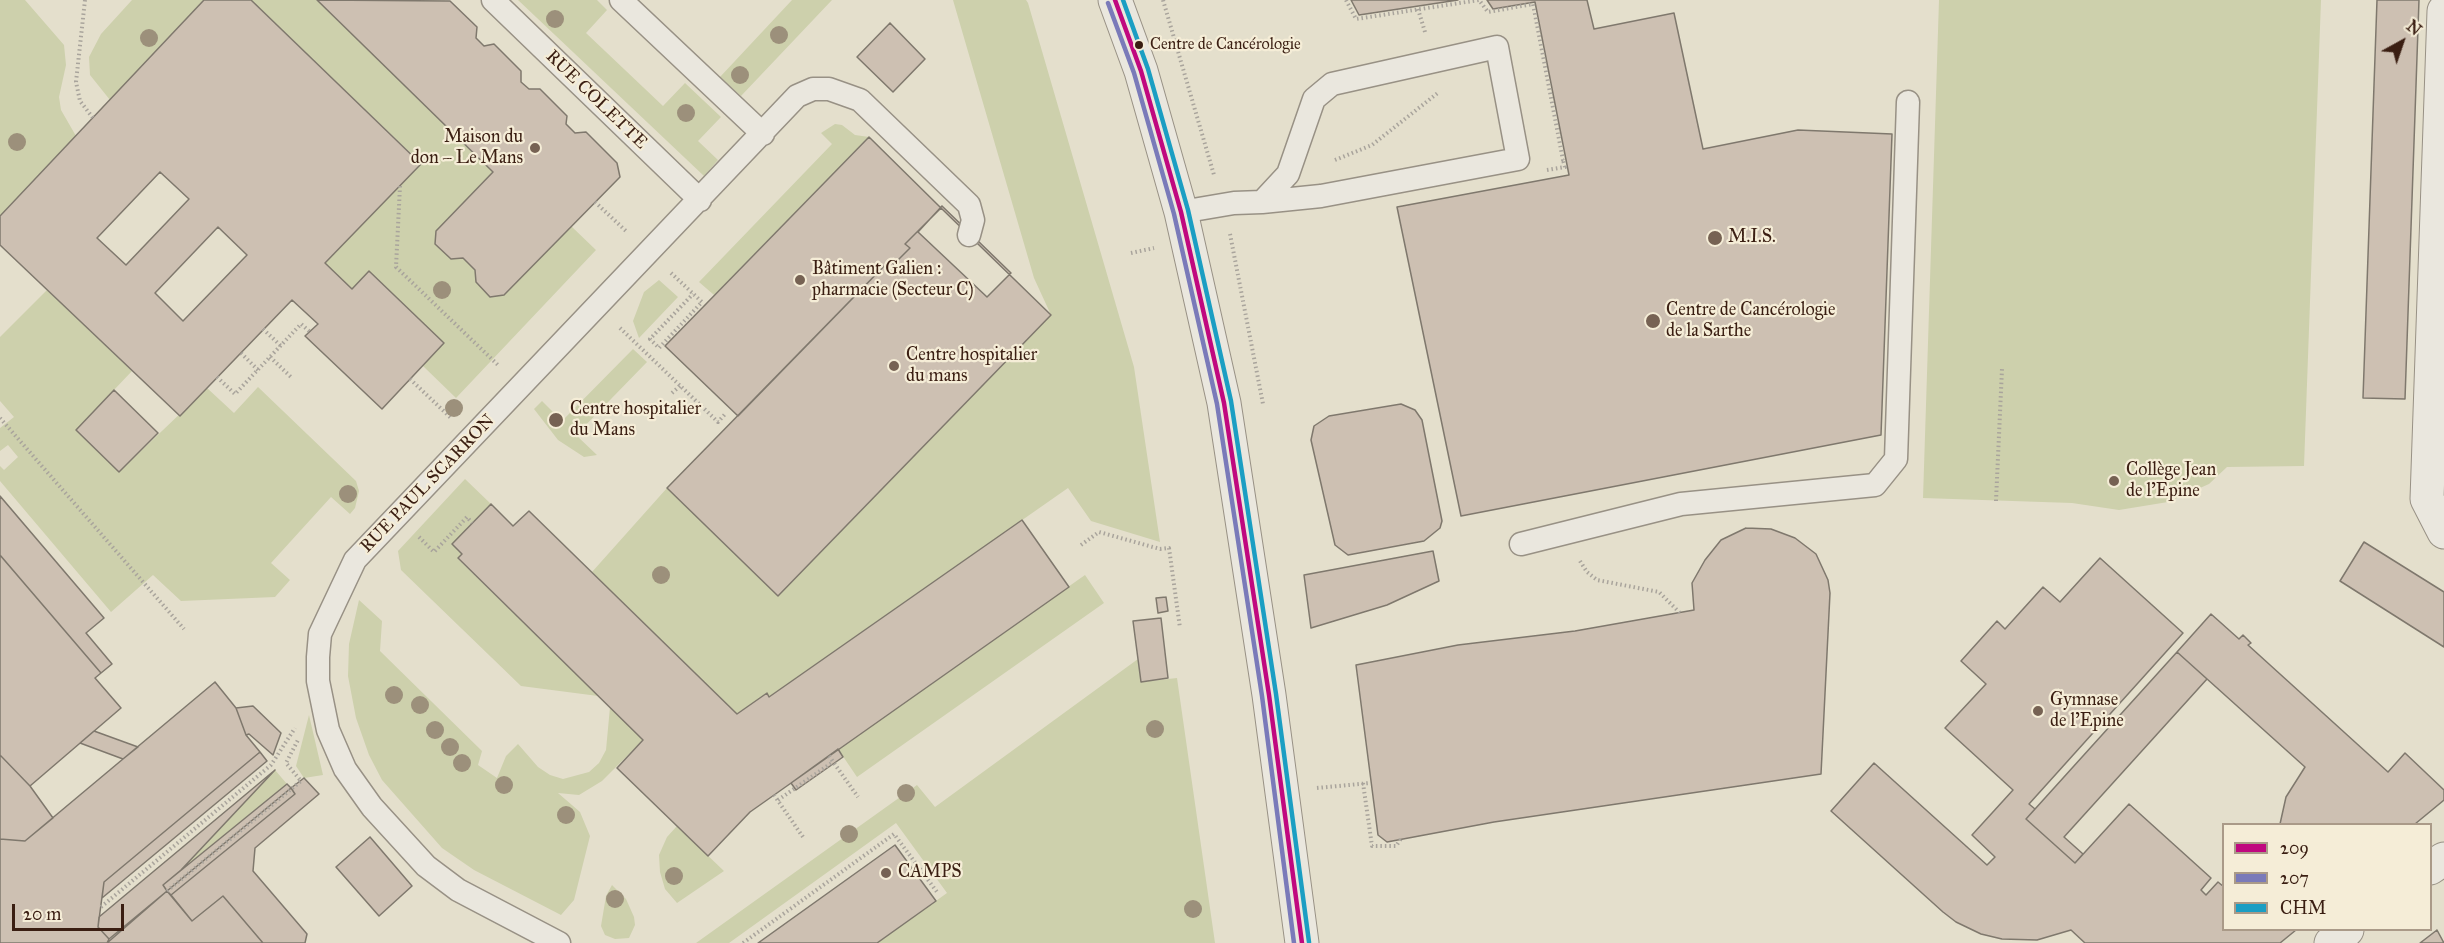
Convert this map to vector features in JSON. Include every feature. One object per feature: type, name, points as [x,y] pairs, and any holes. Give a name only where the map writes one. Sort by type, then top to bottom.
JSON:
[{"type":"street","points":[[1115,0],[1141,71],[1181,212],[1224,403],[1267,684],[1302,943]]},
{"type":"street","points":[[2444,11],[2427,499],[2444,532]]},
{"type":"street","points":[[2331,943],[2346,931]]},
{"type":"lane","name":"RUE COLETTE","points":[[493,0],[700,200]]},
{"type":"lane","points":[[621,0],[763,134]]},
{"type":"lane","points":[[1181,212],[1321,196],[1518,159],[1497,47],[1332,84],[1314,99],[1287,174],[1262,202]]},
{"type":"lane","name":"RUE PAUL SCARRON","points":[[559,943],[458,890],[426,866],[356,787],[345,769],[328,730],[319,689],[320,634],[355,560],[797,96],[813,89],[829,89],[860,100],[969,206],[973,220],[969,235]]},
{"type":"lane","points":[[1521,544],[1681,504],[1875,485],[1896,459],[1908,102]]},
{"type":"path","points":[[85,0],[76,82],[80,101],[93,118]]},
{"type":"path","points":[[1321,196],[1318,180],[1320,169],[1328,162],[1372,145],[1438,93],[1445,84],[1442,59]]},
{"type":"path","points":[[400,186],[396,267],[521,387]]},
{"type":"path","points":[[693,294],[702,302],[697,310],[659,348],[650,339],[693,294]]},
{"type":"path","points":[[597,307],[718,422],[726,413]]},
{"type":"path","points":[[217,377],[235,394],[302,324],[310,332]]},
{"type":"path","points":[[263,329],[281,346]]},
{"type":"path","points":[[241,353],[258,370]]},
{"type":"path","points":[[270,357],[292,378]]},
{"type":"path","points":[[1996,501],[2002,369]]},
{"type":"path","points":[[410,379],[472,437]]},
{"type":"path","points":[[672,393],[680,386]]},
{"type":"path","points":[[0,418],[184,629]]},
{"type":"path","points":[[446,540],[467,517],[472,523]]},
{"type":"path","points":[[1574,530],[1580,561],[1592,576],[1608,583],[1659,592],[1680,613]]},
{"type":"path","points":[[1081,545],[1099,532],[1160,549],[1169,548],[1180,628]]},
{"type":"path","points":[[101,907],[272,765],[319,689]]},
{"type":"path","points":[[167,891],[301,781],[286,763],[299,739]]},
{"type":"path","points":[[829,756],[858,797]]},
{"type":"path","points":[[778,800],[833,762]]},
{"type":"path","points":[[1363,783],[1372,846],[1396,846],[1402,837]]},
{"type":"path","points":[[1315,788],[1370,783]]},
{"type":"path","points":[[774,795],[803,837]]},
{"type":"path","points":[[743,943],[894,834],[937,892]]},
{"type":"green space","points":[[0,0],[25,0],[64,45],[66,65],[59,97],[61,110],[76,136],[0,216]]},
{"type":"green space","points":[[132,0],[204,0],[110,100],[90,75],[89,57],[101,34]]},
{"type":"green space","points":[[251,0],[317,0],[493,172],[436,231],[435,244],[463,258],[475,270],[476,282],[490,296],[571,226],[596,250],[456,398],[423,366],[444,343],[370,272],[352,289],[325,263],[421,163]]},
{"type":"green space","points":[[518,0],[597,0],[607,10],[586,33],[663,106],[685,83],[721,117],[698,141],[718,160],[704,176]]},
{"type":"green space","points":[[792,0],[832,0],[741,96],[720,77]]},
{"type":"green space","points":[[953,0],[1026,0],[1028,3],[1134,367],[1160,542],[1091,521],[1068,488],[769,697],[767,694],[737,714],[592,572],[667,488],[778,596],[1051,315],[1034,278]]},
{"type":"green space","points":[[1939,0],[2321,0],[2304,466],[2227,467],[2209,484],[2168,502],[2119,510],[2072,503],[1923,498]]},
{"type":"green space","points":[[835,124],[842,125],[855,135],[869,137],[714,295],[699,282],[832,144],[821,133]]},
{"type":"green space","points":[[659,280],[678,297],[639,338],[633,321],[644,292]]},
{"type":"green space","points":[[47,290],[132,371],[76,430],[119,472],[207,388],[234,413],[258,387],[356,481],[359,491],[355,508],[350,514],[331,497],[271,563],[290,580],[275,597],[181,601],[153,575],[111,612],[0,481],[0,466],[4,470],[18,457],[8,445],[0,451],[0,428],[14,417],[0,401],[0,337]]},
{"type":"green space","points":[[633,349],[647,362],[576,435],[597,455],[584,457],[558,440],[534,409],[542,401],[562,421]]},
{"type":"green space","points":[[465,479],[491,504],[452,544],[462,554],[458,559],[598,696],[521,686],[401,570],[398,551]]},
{"type":"green space","points":[[1085,575],[1104,603],[857,777],[838,749]]},
{"type":"green space","points":[[359,600],[382,621],[380,651],[482,751],[478,765],[497,778],[506,756],[518,744],[538,767],[550,775],[563,779],[589,772],[599,763],[606,750],[610,707],[643,740],[602,781],[579,795],[558,793],[580,812],[590,836],[574,900],[561,915],[474,870],[442,848],[382,780],[369,755],[356,718],[348,676],[349,644]]},
{"type":"green space","points":[[1138,659],[1141,682],[1177,678],[1215,943],[877,943],[947,893],[896,823],[729,943],[696,943],[917,785],[935,807]]},
{"type":"green space","points":[[309,715],[323,775],[304,778],[296,766]]},
{"type":"green space","points":[[275,770],[287,784],[181,870]]},
{"type":"green space","points":[[677,826],[724,871],[677,903],[665,889],[660,872],[659,855],[667,837]]},
{"type":"green space","points":[[612,885],[626,899],[634,917],[635,925],[629,938],[615,939],[605,935],[601,926],[606,896]]},
{"type":"building","points":[[204,0],[251,0],[421,164],[325,263],[352,289],[369,271],[444,343],[382,409],[305,336],[318,324],[292,300],[180,416],[0,245],[0,216]],"holes":[[[160,172],[189,199],[126,265],[97,238]],[[218,227],[247,255],[183,321],[155,293]]]},
{"type":"building","name":"Maison du don – Le Mans","points":[[317,0],[450,1],[477,27],[476,38],[484,46],[494,44],[521,71],[521,82],[529,89],[540,89],[567,116],[566,124],[575,133],[586,132],[617,163],[620,177],[504,295],[490,297],[476,282],[475,270],[463,258],[451,259],[435,244],[436,231],[493,172]]},
{"type":"building","points":[[1351,0],[1458,0],[1359,15]]},
{"type":"building","name":"Centre de Cancérologie de la Sarthe","points":[[1487,0],[1587,0],[1594,29],[1674,13],[1703,149],[1798,130],[1892,134],[1881,435],[1461,516],[1397,207],[1569,175],[1535,2],[1493,9]]},
{"type":"building","points":[[2377,0],[2419,0],[2405,399],[2363,398]]},
{"type":"building","points":[[890,23],[925,59],[893,92],[857,57]]},
{"type":"building","name":"Bâtiment Galien : pharmacie (Secteur C)","points":[[869,137],[941,208],[905,244],[910,248],[894,264],[890,260],[738,416],[665,346]]},
{"type":"building","points":[[942,206],[1011,273],[987,297],[918,232]]},
{"type":"building","name":"Centre hospitalier du mans","points":[[941,208],[1051,315],[778,596],[667,488],[890,260],[894,264],[910,248],[905,244]]},
{"type":"building","points":[[114,390],[158,433],[119,472],[76,430]]},
{"type":"building","points":[[1401,404],[1415,410],[1422,420],[1442,521],[1440,528],[1424,541],[1348,555],[1335,545],[1311,440],[1314,426],[1329,416]]},
{"type":"building","points":[[0,496],[104,618],[86,633],[112,664],[101,673],[0,555]]},
{"type":"building","points":[[491,504],[513,526],[529,511],[737,714],[767,693],[769,697],[1022,520],[1069,587],[750,812],[708,856],[617,768],[643,740],[458,558],[462,554],[452,544]]},
{"type":"building","points":[[1746,528],[1771,529],[1795,538],[1816,554],[1828,580],[1830,593],[1821,774],[1494,822],[1387,842],[1378,835],[1356,665],[1458,645],[1575,631],[1694,610],[1692,583],[1705,560],[1721,540]]},
{"type":"building","points":[[2364,542],[2444,592],[2444,647],[2340,581]]},
{"type":"building","points":[[1433,551],[1439,581],[1387,605],[1311,628],[1304,575]]},
{"type":"building","points":[[0,555],[101,673],[95,678],[121,708],[30,786],[0,755]]},
{"type":"building","points":[[2100,558],[2183,633],[2029,804],[2035,809],[2026,819],[2075,863],[2129,804],[2211,878],[2201,890],[2206,895],[2218,882],[2222,885],[2222,931],[2295,931],[2280,943],[2085,943],[2071,930],[2037,940],[2002,939],[1981,934],[1956,922],[1943,912],[1831,811],[1874,763],[1987,865],[1995,857],[1972,835],[2013,790],[1945,728],[1986,684],[1961,661],[1997,621],[2005,629],[2043,587],[2060,602]]},
{"type":"building","points":[[1166,597],[1168,611],[1158,613],[1156,598]]},
{"type":"building","points":[[2211,614],[2239,639],[2243,635],[2251,643],[2248,645],[2388,772],[2405,753],[2444,790],[2444,800],[2416,823],[2280,823],[2286,797],[2305,767],[2177,652]]},
{"type":"building","points":[[1161,618],[1168,678],[1141,682],[1133,621]]},
{"type":"building","points":[[2177,652],[2207,679],[2064,837],[2083,854],[2075,863],[2026,819]]},
{"type":"building","points":[[215,682],[236,708],[246,735],[260,752],[104,882],[98,927],[109,939],[107,943],[0,943],[0,839],[25,841]]},
{"type":"building","points":[[253,706],[281,733],[273,755],[249,734],[246,735],[236,708]]},
{"type":"building","points":[[94,731],[138,747],[123,759],[80,743]]},
{"type":"building","points":[[838,749],[843,757],[796,790],[791,783]]},
{"type":"building","points":[[260,752],[267,761],[102,898],[104,882]]},
{"type":"building","points":[[0,755],[30,786],[53,818],[25,841],[0,839]]},
{"type":"building","points":[[275,770],[181,870],[163,885],[167,891],[109,939],[98,927],[99,917]]},
{"type":"building","points":[[304,778],[319,794],[255,848],[253,871],[307,934],[305,943],[263,943],[223,896],[192,921],[171,895],[295,794],[291,788]]},
{"type":"building","points":[[287,784],[291,788],[167,891],[163,885]]},
{"type":"building","points":[[291,788],[295,794],[171,895],[167,891]]},
{"type":"building","points":[[370,837],[412,886],[379,916],[336,867]]},
{"type":"building","name":"CAMPS","points":[[895,845],[936,901],[877,943],[758,943]]},
{"type":"building","points":[[167,891],[192,921],[223,896],[263,943],[107,943]]},
{"type":"building","points":[[2437,930],[2444,943],[2420,943]]},
{"type":"transit line","name":"209","points":[[1115,0],[1141,71],[1181,212],[1224,403],[1269,695],[1302,943]]},
{"type":"transit line","name":"CHM","points":[[1123,0],[1148,69],[1188,210],[1231,401],[1276,694],[1309,942]]},
{"type":"transit line","name":"207","points":[[1108,3],[1134,73],[1174,214],[1217,404],[1262,696],[1294,943]]},
{"type":"place","name":"Centre de Cancérologie","points":[[1139,45]]},
{"type":"place","name":"Maison du don – Le Mans","points":[[535,148]]},
{"type":"place","name":"M.I.S.","points":[[1715,238]]},
{"type":"place","name":"Bâtiment Galien : pharmacie (Secteur C)","points":[[800,280]]},
{"type":"place","name":"Centre de Cancérologie de la Sarthe","points":[[1653,321]]},
{"type":"place","name":"Centre hospitalier du mans","points":[[894,366]]},
{"type":"place","name":"Centre hospitalier du Mans","points":[[556,420]]},
{"type":"place","name":"Collège Jean de l'Epine","points":[[2114,481]]},
{"type":"place","name":"Gymnase de l'Epine","points":[[2038,711]]},
{"type":"place","name":"CAMPS","points":[[886,873]]}]
